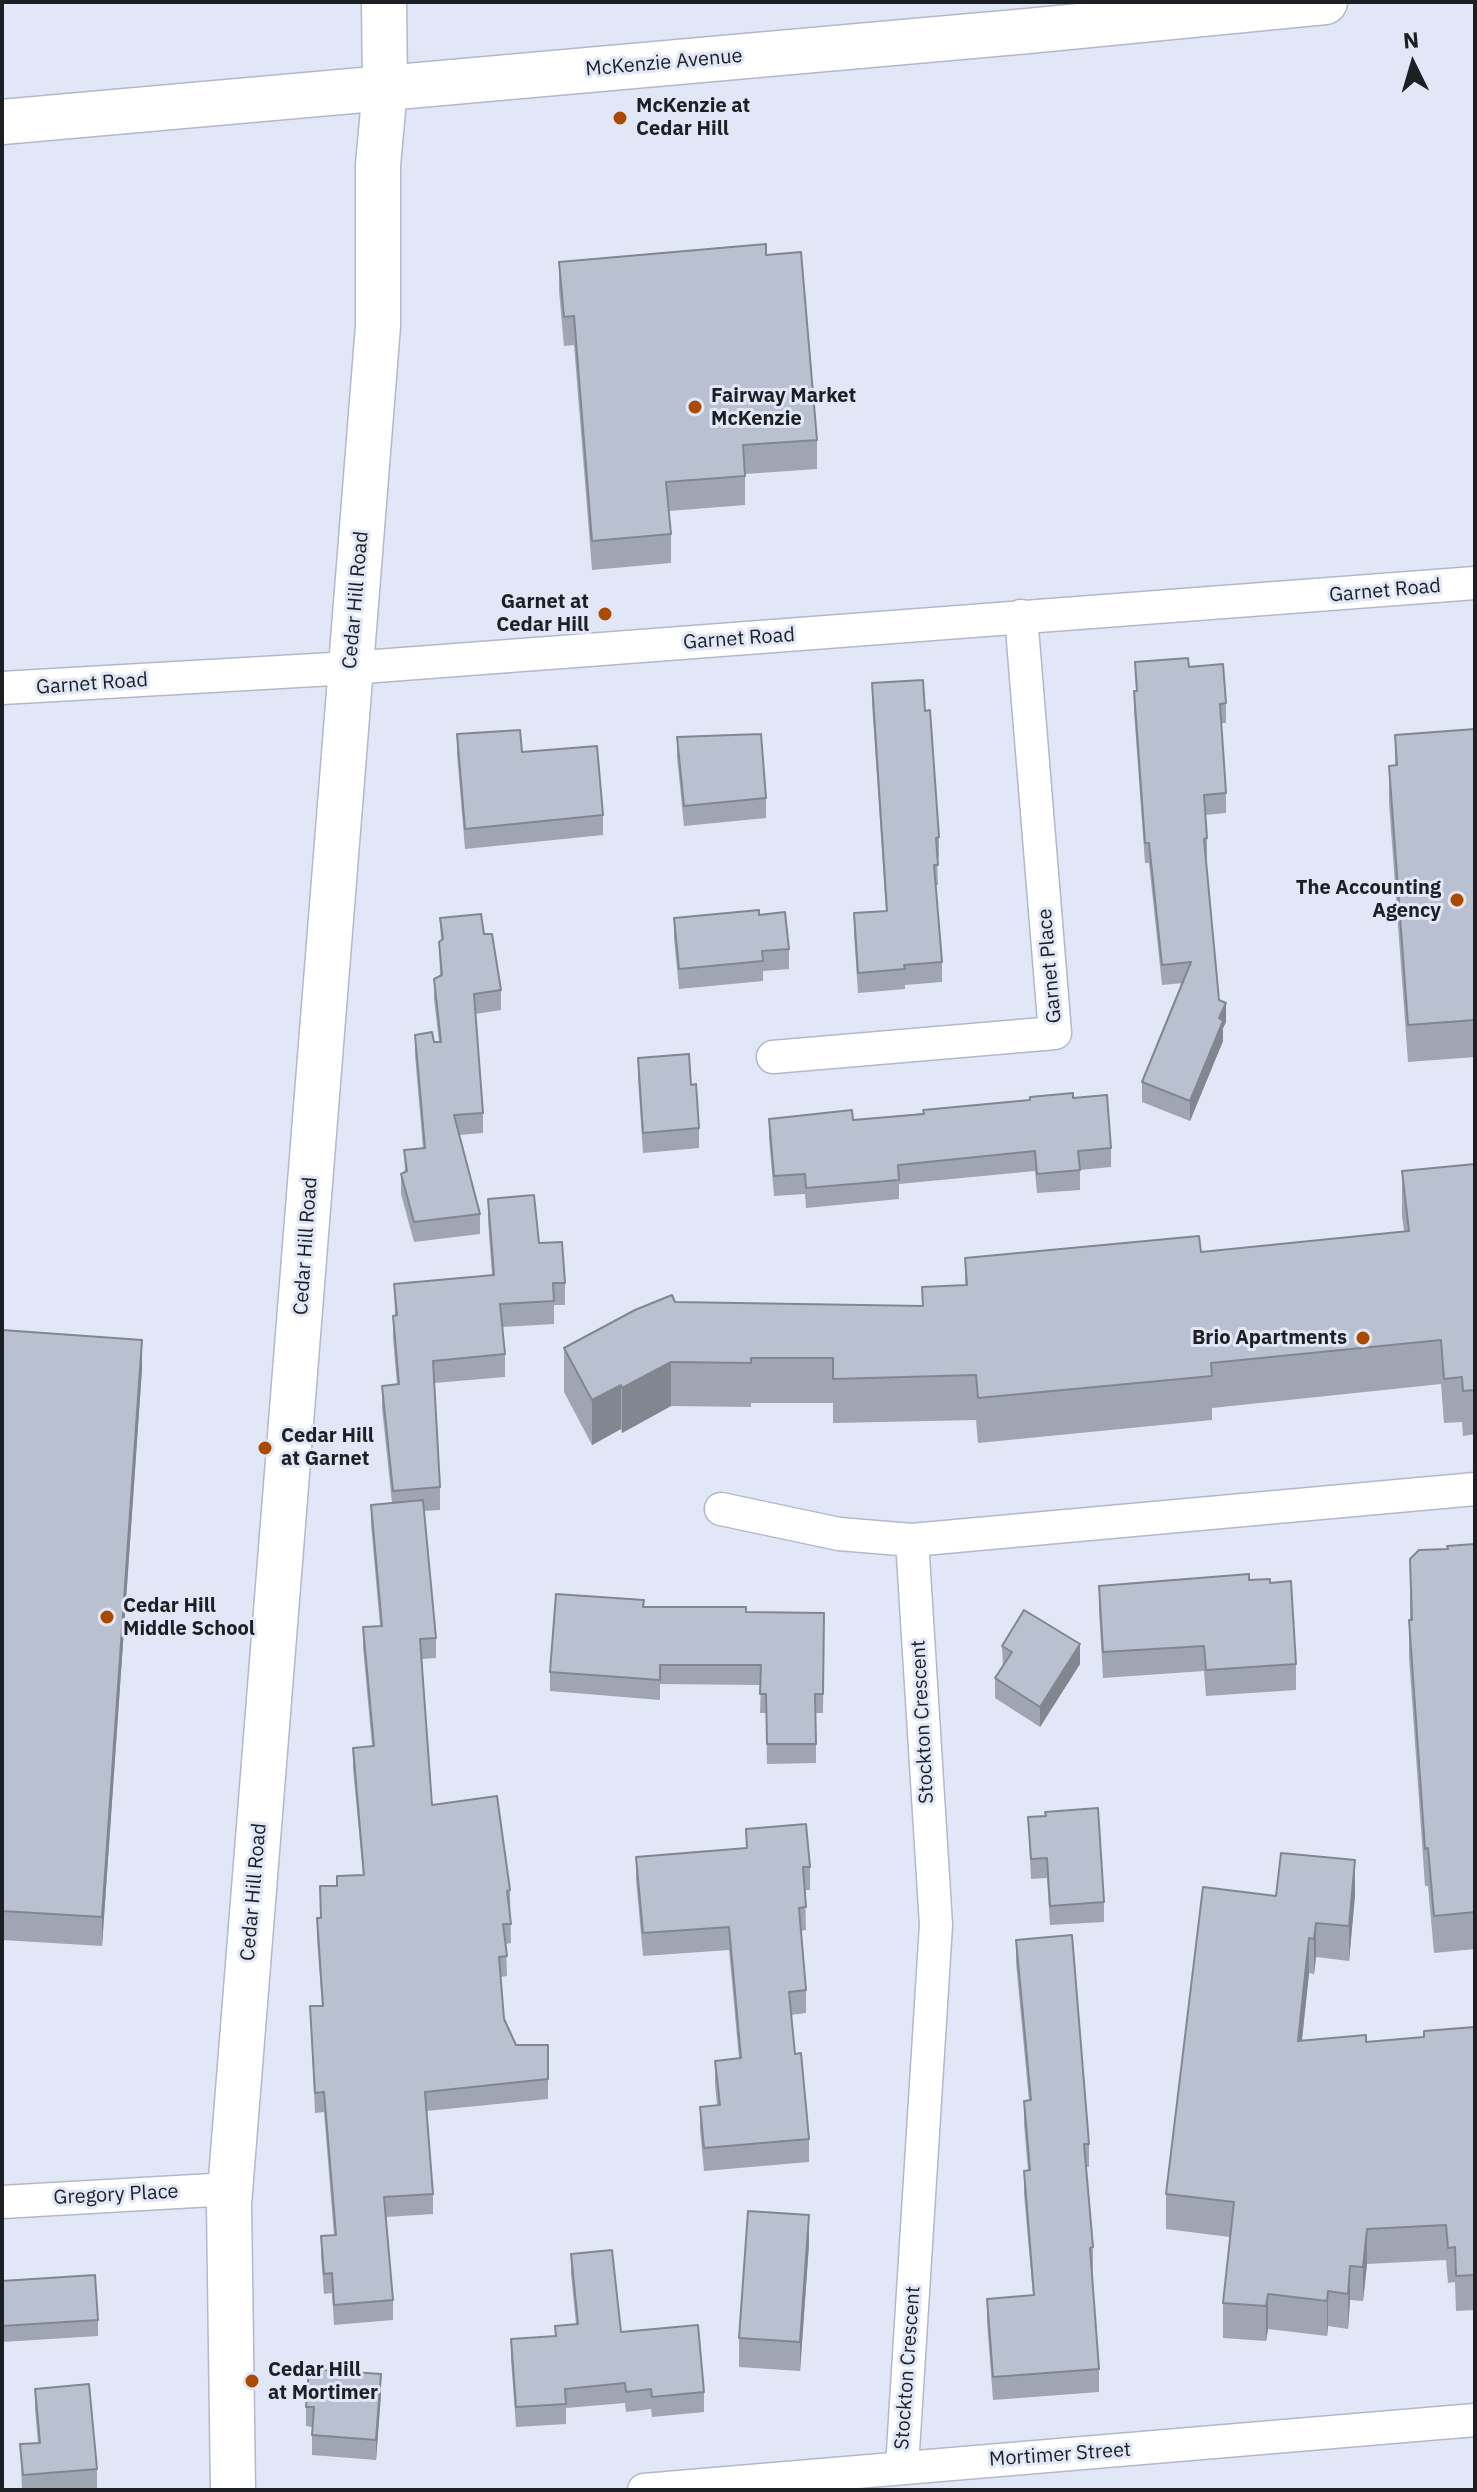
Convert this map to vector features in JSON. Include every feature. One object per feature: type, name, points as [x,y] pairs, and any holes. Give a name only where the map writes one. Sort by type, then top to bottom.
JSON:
[{"type":"street","name":"Cedar Hill Road","points":[[233,2490],[230,2189],[378,326],[378,165],[385,88],[384,2]]},
{"type":"street","name":"McKenzie Avenue","points":[[2,122],[1043,30],[1325,2]]},
{"type":"street","name":"Garnet Road","points":[[2,688],[350,668],[1475,583]]},
{"type":"street","name":"Garnet Place","points":[[773,1057],[1055,1033],[1021,616]]},
{"type":"street","points":[[721,1509],[839,1534],[912,1540],[1475,1489]]},
{"type":"street","name":"Stockton Crescent","points":[[902,2467],[936,1925],[912,1540]]},
{"type":"street","name":"Gregory Place","points":[[2,2202],[230,2189]]},
{"type":"street","name":"Mortimer Street","points":[[644,2490],[1475,2420]]},
{"type":"building","name":"Fairway Market McKenzie","points":[[766,244],[766,255],[801,252],[817,440],[743,445],[745,476],[666,482],[671,534],[592,541],[574,316],[564,317],[559,262]]},
{"type":"building","points":[[1188,658],[1189,667],[1223,664],[1226,703],[1220,704],[1226,793],[1204,795],[1207,838],[1204,839],[1219,1000],[1226,1003],[1219,1018],[1223,1021],[1190,1101],[1142,1082],[1191,962],[1162,965],[1149,843],[1145,843],[1134,691],[1137,691],[1135,662]]},
{"type":"building","points":[[923,680],[925,711],[930,710],[939,837],[936,838],[938,865],[934,865],[942,962],[858,973],[854,913],[887,911],[872,683]]},
{"type":"building","points":[[1475,729],[1475,1020],[1408,1025],[1389,766],[1397,765],[1395,735]]},
{"type":"building","points":[[520,730],[522,752],[597,746],[603,815],[465,829],[457,734]]},
{"type":"building","points":[[761,734],[766,798],[684,806],[677,737]]},
{"type":"building","points":[[759,910],[759,915],[785,912],[789,949],[762,951],[763,961],[679,969],[674,918]]},
{"type":"building","points":[[481,914],[484,934],[492,934],[501,990],[474,994],[483,1113],[454,1115],[480,1214],[414,1222],[401,1174],[407,1171],[404,1150],[425,1148],[415,1035],[432,1032],[434,1042],[441,1042],[434,979],[442,975],[440,918]]},
{"type":"building","points":[[689,1054],[691,1085],[696,1084],[699,1128],[643,1133],[638,1058]]},
{"type":"building","points":[[1073,1093],[1073,1098],[1107,1095],[1111,1148],[1078,1151],[1080,1170],[1037,1174],[1035,1151],[898,1165],[899,1180],[806,1188],[805,1174],[774,1176],[769,1119],[852,1110],[853,1120],[924,1114],[923,1110]]},
{"type":"building","points":[[1475,1164],[1475,1390],[1463,1391],[1462,1377],[1444,1379],[1441,1340],[1211,1363],[1212,1376],[978,1398],[976,1375],[833,1379],[833,1358],[751,1358],[751,1363],[671,1362],[592,1400],[564,1348],[635,1310],[672,1295],[675,1302],[923,1306],[922,1287],[967,1285],[965,1258],[1199,1236],[1201,1252],[1409,1231],[1402,1171]]},
{"type":"building","points":[[534,1195],[539,1243],[562,1242],[565,1283],[553,1283],[554,1301],[500,1304],[505,1354],[433,1361],[440,1487],[393,1491],[382,1386],[399,1384],[393,1316],[397,1315],[394,1284],[494,1275],[488,1199]]},
{"type":"building","name":"Cedar Hill Middle School","points":[[2,1330],[142,1340],[102,1917],[2,1911]]},
{"type":"building","points":[[423,1500],[436,1638],[420,1639],[432,1805],[497,1796],[510,1890],[507,1891],[511,1924],[503,1924],[507,1956],[499,1957],[504,2019],[516,2045],[548,2045],[548,2079],[425,2092],[433,2194],[384,2197],[393,2300],[334,2305],[332,2273],[324,2274],[321,2236],[336,2235],[324,2092],[315,2093],[310,2006],[323,2006],[317,1918],[321,1918],[320,1886],[337,1886],[337,1876],[364,1875],[353,1748],[374,1746],[363,1627],[382,1626],[371,1505]]},
{"type":"building","points":[[1475,1544],[1475,1912],[1434,1916],[1428,1848],[1425,1849],[1409,1620],[1412,1620],[1410,1559],[1419,1550]]},
{"type":"building","points":[[1249,1574],[1249,1580],[1270,1579],[1270,1583],[1291,1581],[1296,1664],[1206,1670],[1204,1646],[1103,1652],[1099,1586]]},
{"type":"building","points":[[556,1594],[644,1600],[643,1607],[746,1607],[746,1612],[824,1613],[823,1694],[815,1694],[816,1744],[767,1744],[766,1694],[760,1694],[761,1665],[660,1665],[660,1680],[550,1672]]},
{"type":"building","points":[[1024,1610],[1080,1644],[1040,1707],[995,1678],[1012,1652],[1002,1646]]},
{"type":"building","points":[[1098,1808],[1104,1902],[1050,1906],[1047,1858],[1031,1859],[1028,1817],[1046,1816],[1045,1812]]},
{"type":"building","points":[[806,1824],[810,1867],[803,1867],[806,1907],[799,1908],[806,1990],[789,1992],[795,2054],[801,2053],[809,2139],[704,2148],[700,2107],[720,2105],[715,2061],[741,2058],[729,1927],[643,1933],[636,1857],[747,1848],[746,1829]]},
{"type":"building","points":[[1281,1853],[1355,1860],[1349,1926],[1316,1923],[1314,1939],[1309,1938],[1298,2041],[1366,2035],[1366,2042],[1424,2037],[1424,2031],[1475,2027],[1475,2275],[1456,2276],[1455,2247],[1448,2248],[1446,2225],[1367,2229],[1363,2267],[1350,2266],[1348,2294],[1328,2291],[1327,2301],[1268,2294],[1266,2306],[1223,2303],[1234,2202],[1166,2194],[1203,1887],[1276,1896]]},
{"type":"building","points":[[1072,1935],[1089,2144],[1084,2144],[1099,2369],[993,2377],[987,2299],[1034,2295],[1024,2171],[1030,2170],[1024,2101],[1031,2100],[1016,1940]]},
{"type":"building","points":[[748,2211],[809,2215],[800,2342],[739,2338]]},
{"type":"building","points":[[612,2250],[621,2332],[698,2325],[704,2392],[652,2397],[651,2389],[626,2392],[625,2383],[565,2389],[566,2404],[516,2407],[511,2339],[556,2336],[555,2326],[578,2324],[571,2254]]},
{"type":"building","points":[[95,2275],[98,2320],[2,2326],[2,2281]]},
{"type":"building","points":[[309,2369],[381,2374],[376,2440],[312,2435],[314,2407],[306,2407]]},
{"type":"building","points":[[89,2384],[97,2469],[23,2475],[20,2444],[40,2443],[35,2389]]},
{"type":"place","name":"McKenzie at Cedar Hill","points":[[620,118]]},
{"type":"place","name":"Fairway Market McKenzie","points":[[695,407]]},
{"type":"place","name":"Garnet at Cedar Hill","points":[[605,614]]},
{"type":"place","name":"The Accounting Agency","points":[[1457,900]]},
{"type":"place","name":"Brio Apartments","points":[[1363,1338]]},
{"type":"place","name":"Cedar Hill at Garnet","points":[[265,1448]]},
{"type":"place","name":"Cedar Hill Middle School","points":[[107,1617]]},
{"type":"place","name":"Cedar Hill at Mortimer","points":[[252,2381]]}]
